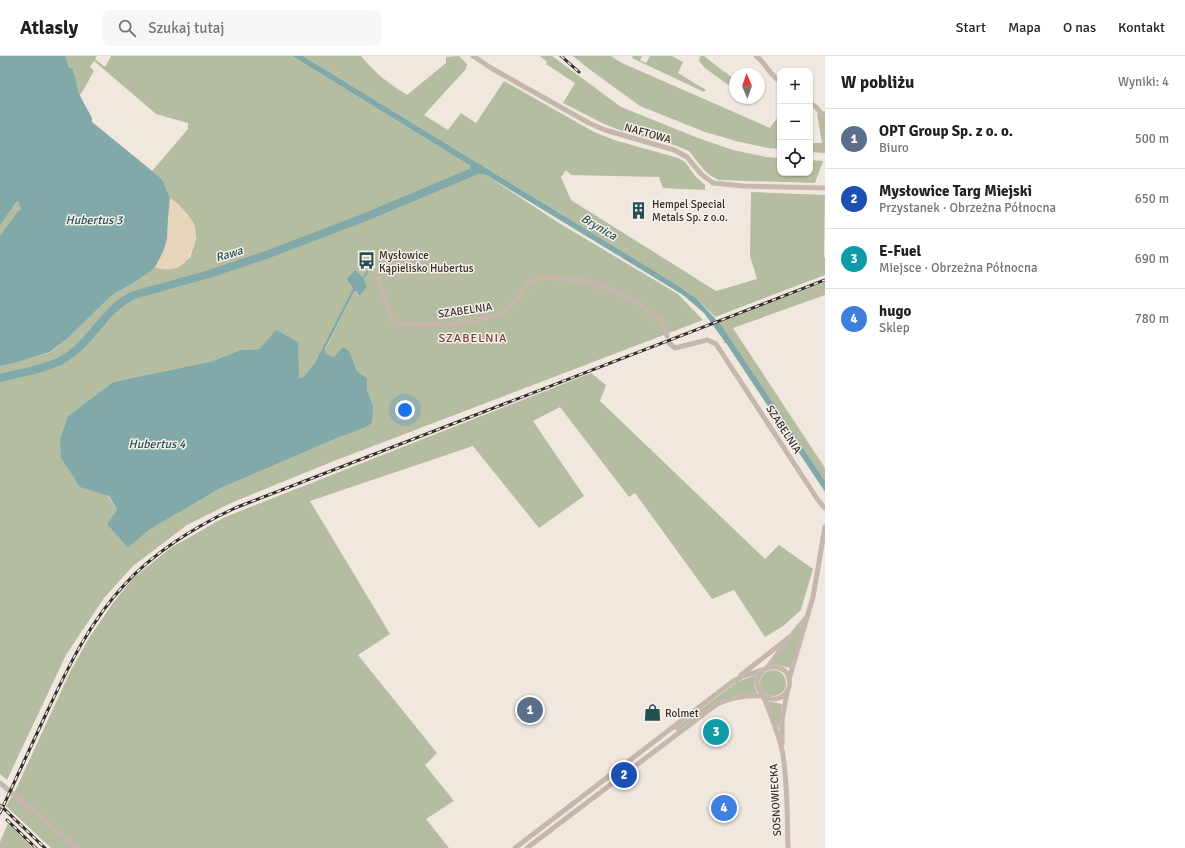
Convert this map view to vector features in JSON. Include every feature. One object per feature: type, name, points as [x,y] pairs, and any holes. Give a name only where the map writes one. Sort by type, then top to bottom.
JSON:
[{"type":"street","name":"NAFTOWA","points":[[473,56],[491,68],[589,123],[605,130],[683,154],[691,160],[706,179],[713,183],[744,186],[825,188]]},
{"type":"street","points":[[756,56],[767,67],[774,78],[777,80]]},
{"type":"street","points":[[812,104],[825,118]]},
{"type":"street","name":"SZABELNIA","points":[[372,258],[393,322],[399,324],[449,325],[499,315],[509,308],[530,282],[539,278],[549,277],[585,281],[608,288],[637,302],[663,324],[667,336]]},
{"type":"street","name":"SZABELNIA","points":[[669,343],[675,348],[707,340],[716,344],[818,500],[825,508]]},
{"type":"street","name":"SOSNOWIECKA","points":[[788,848],[785,775],[782,751],[782,720],[786,693],[790,685],[789,679],[813,597],[825,526]]},
{"type":"street","name":"SOSNOWIECKA","points":[[782,751],[763,696],[757,687],[758,676],[807,617]]},
{"type":"street","points":[[515,848],[791,636]]},
{"type":"street","points":[[732,682],[743,676],[776,667],[781,668],[788,674],[789,679]]},
{"type":"street","points":[[527,848],[717,704],[736,698],[763,696],[776,699],[784,696],[786,693]]},
{"type":"street","points":[[644,750],[649,756]]},
{"type":"street","points":[[0,783],[77,848]]},
{"type":"green space","points":[[0,56],[97,56],[95,59],[105,67],[111,56],[292,56],[469,165],[470,168],[466,173],[324,232],[241,263],[139,292],[117,305],[101,320],[79,345],[63,358],[46,365],[0,377],[0,366],[51,352],[68,338],[112,295],[135,282],[155,267],[158,268],[190,258],[196,239],[194,225],[179,205],[170,198],[162,179],[152,171],[188,129],[188,123],[156,114],[94,61],[90,67],[94,71],[84,89],[29,174],[18,201],[21,209],[18,211],[0,238]]},
{"type":"green space","points":[[303,56],[361,56],[382,77],[407,95],[446,63],[446,57],[459,56],[467,64],[466,69],[424,115],[448,130],[461,113],[476,123],[504,81],[594,132],[614,140],[678,158],[685,162],[696,177],[705,185],[705,190],[663,188],[659,177],[571,175],[566,170],[561,177],[571,200],[716,291],[757,279],[750,256],[751,192],[825,195],[825,275],[715,317],[696,298],[674,283]]},
{"type":"green space","points":[[540,56],[552,56],[621,107],[698,138],[733,150],[777,158],[777,176],[813,176],[813,160],[823,161],[815,183],[719,180],[704,170],[689,151],[677,146],[622,131],[604,124],[563,103],[575,83],[546,64],[547,62]]},
{"type":"green space","points":[[573,56],[611,56],[622,63],[770,128],[777,118],[777,149],[736,141],[705,132],[640,106]]},
{"type":"green space","points":[[633,56],[642,56],[640,60],[646,63],[650,56],[672,56],[683,62],[678,73],[706,90],[704,92],[632,58]]},
{"type":"green space","points":[[700,56],[704,56],[723,71],[722,73],[724,71],[729,75],[729,86],[705,68],[699,61]]},
{"type":"green space","points":[[825,111],[825,153],[813,152],[813,143],[822,143],[817,114]]},
{"type":"green space","points":[[476,174],[486,175],[559,223],[678,294],[703,320],[334,461],[231,503],[187,525],[133,566],[104,598],[66,655],[7,780],[0,774],[0,379],[47,368],[64,360],[72,355],[111,313],[130,299],[140,294],[237,267],[368,217],[462,178]],"holes":[[[367,287],[358,296],[356,291],[354,292],[325,350],[325,353],[334,357],[350,352],[357,371],[367,378],[367,389],[373,406],[364,428],[219,489],[149,530],[128,548],[117,510],[108,496],[60,438],[68,416],[113,382],[213,361],[240,350],[259,349],[276,331],[299,378],[303,377],[314,364],[353,288]]]},
{"type":"green space","points":[[825,282],[825,295],[733,328],[825,468],[825,481],[719,323]]},
{"type":"green space","points":[[591,373],[606,385],[600,401],[765,559],[779,545],[813,569],[801,610],[783,626],[765,637],[734,590],[712,599],[635,493],[629,497],[560,407],[533,421],[584,496],[539,528],[473,446],[310,501],[390,634],[358,655],[437,753],[425,765],[454,801],[426,819],[449,848],[51,848],[6,806],[16,789],[70,672],[89,638],[113,603],[133,578],[172,547],[225,517]]},
{"type":"green space","points":[[801,627],[791,668],[772,664]]},
{"type":"green space","points":[[773,670],[782,674],[786,683],[782,692],[773,696],[764,692],[760,683],[764,674]]},
{"type":"green space","points":[[756,675],[754,684],[757,693],[744,694],[723,700],[705,710],[677,731],[675,729],[737,682]]},
{"type":"green space","points":[[767,701],[782,704],[779,728],[778,727]]},
{"type":"green space","points":[[8,823],[33,848],[0,848],[0,842]]},
{"type":"sand","points":[[170,198],[191,218],[196,229],[196,234],[191,254],[188,259],[179,267],[168,270],[155,267],[167,239]]},
{"type":"water","name":"Hubertus 3","points":[[0,56],[65,56],[69,68],[73,69],[78,92],[92,118],[92,122],[162,179],[170,198],[167,239],[163,252],[152,270],[112,295],[68,338],[50,352],[0,366],[0,236],[21,209],[18,201],[16,202],[0,225]]},
{"type":"water","points":[[292,56],[303,56],[674,283],[696,298],[721,325],[825,481],[825,492],[726,343],[723,343],[725,342],[704,313],[683,295],[486,175],[476,174],[477,170],[469,170],[469,165]]},
{"type":"water","name":"Hubertus 4","points":[[355,270],[363,278],[367,287],[359,296],[356,291],[354,292],[325,349],[325,353],[334,357],[343,347],[350,352],[357,371],[367,378],[367,389],[373,406],[372,423],[364,428],[219,489],[149,530],[128,548],[107,524],[117,510],[109,496],[80,487],[61,458],[60,438],[68,416],[113,382],[213,361],[240,350],[259,349],[276,330],[298,342],[299,378],[303,377],[314,364],[353,288],[347,279]]},
{"type":"waterway","name":"Rawa","points":[[0,378],[44,367],[67,357],[84,342],[115,308],[134,295],[209,274],[266,255],[363,218],[479,168]]},
{"type":"waterway","points":[[363,278],[368,271]]},
{"type":"railway","points":[[561,56],[579,72]]},
{"type":"railway","points":[[0,813],[63,679],[81,645],[101,613],[138,571],[177,540],[205,523],[235,508],[825,280]]},
{"type":"railway","points":[[0,805],[45,848]]},
{"type":"railway","points":[[7,820],[36,848]]},
{"type":"place","name":"Hempel Special Metals Sp. z o.o.","points":[[639,210]]},
{"type":"place","name":"Mysłowice Kąpielisko Hubertus","points":[[366,261]]},
{"type":"place","name":"OPT Group Sp. z o. o.","points":[[530,710]]},
{"type":"place","name":"Rolmet","points":[[652,713]]},
{"type":"place","name":"E-Fuel","points":[[716,732]]},
{"type":"place","name":"Mysłowice Targ Miejski","points":[[624,775]]},
{"type":"place","name":"hugo","points":[[724,808]]},
{"type":"district","name":"SZABELNIA","points":[[473,338]]},
{"type":"water label","name":"Brynica","points":[[599,227]]}]
